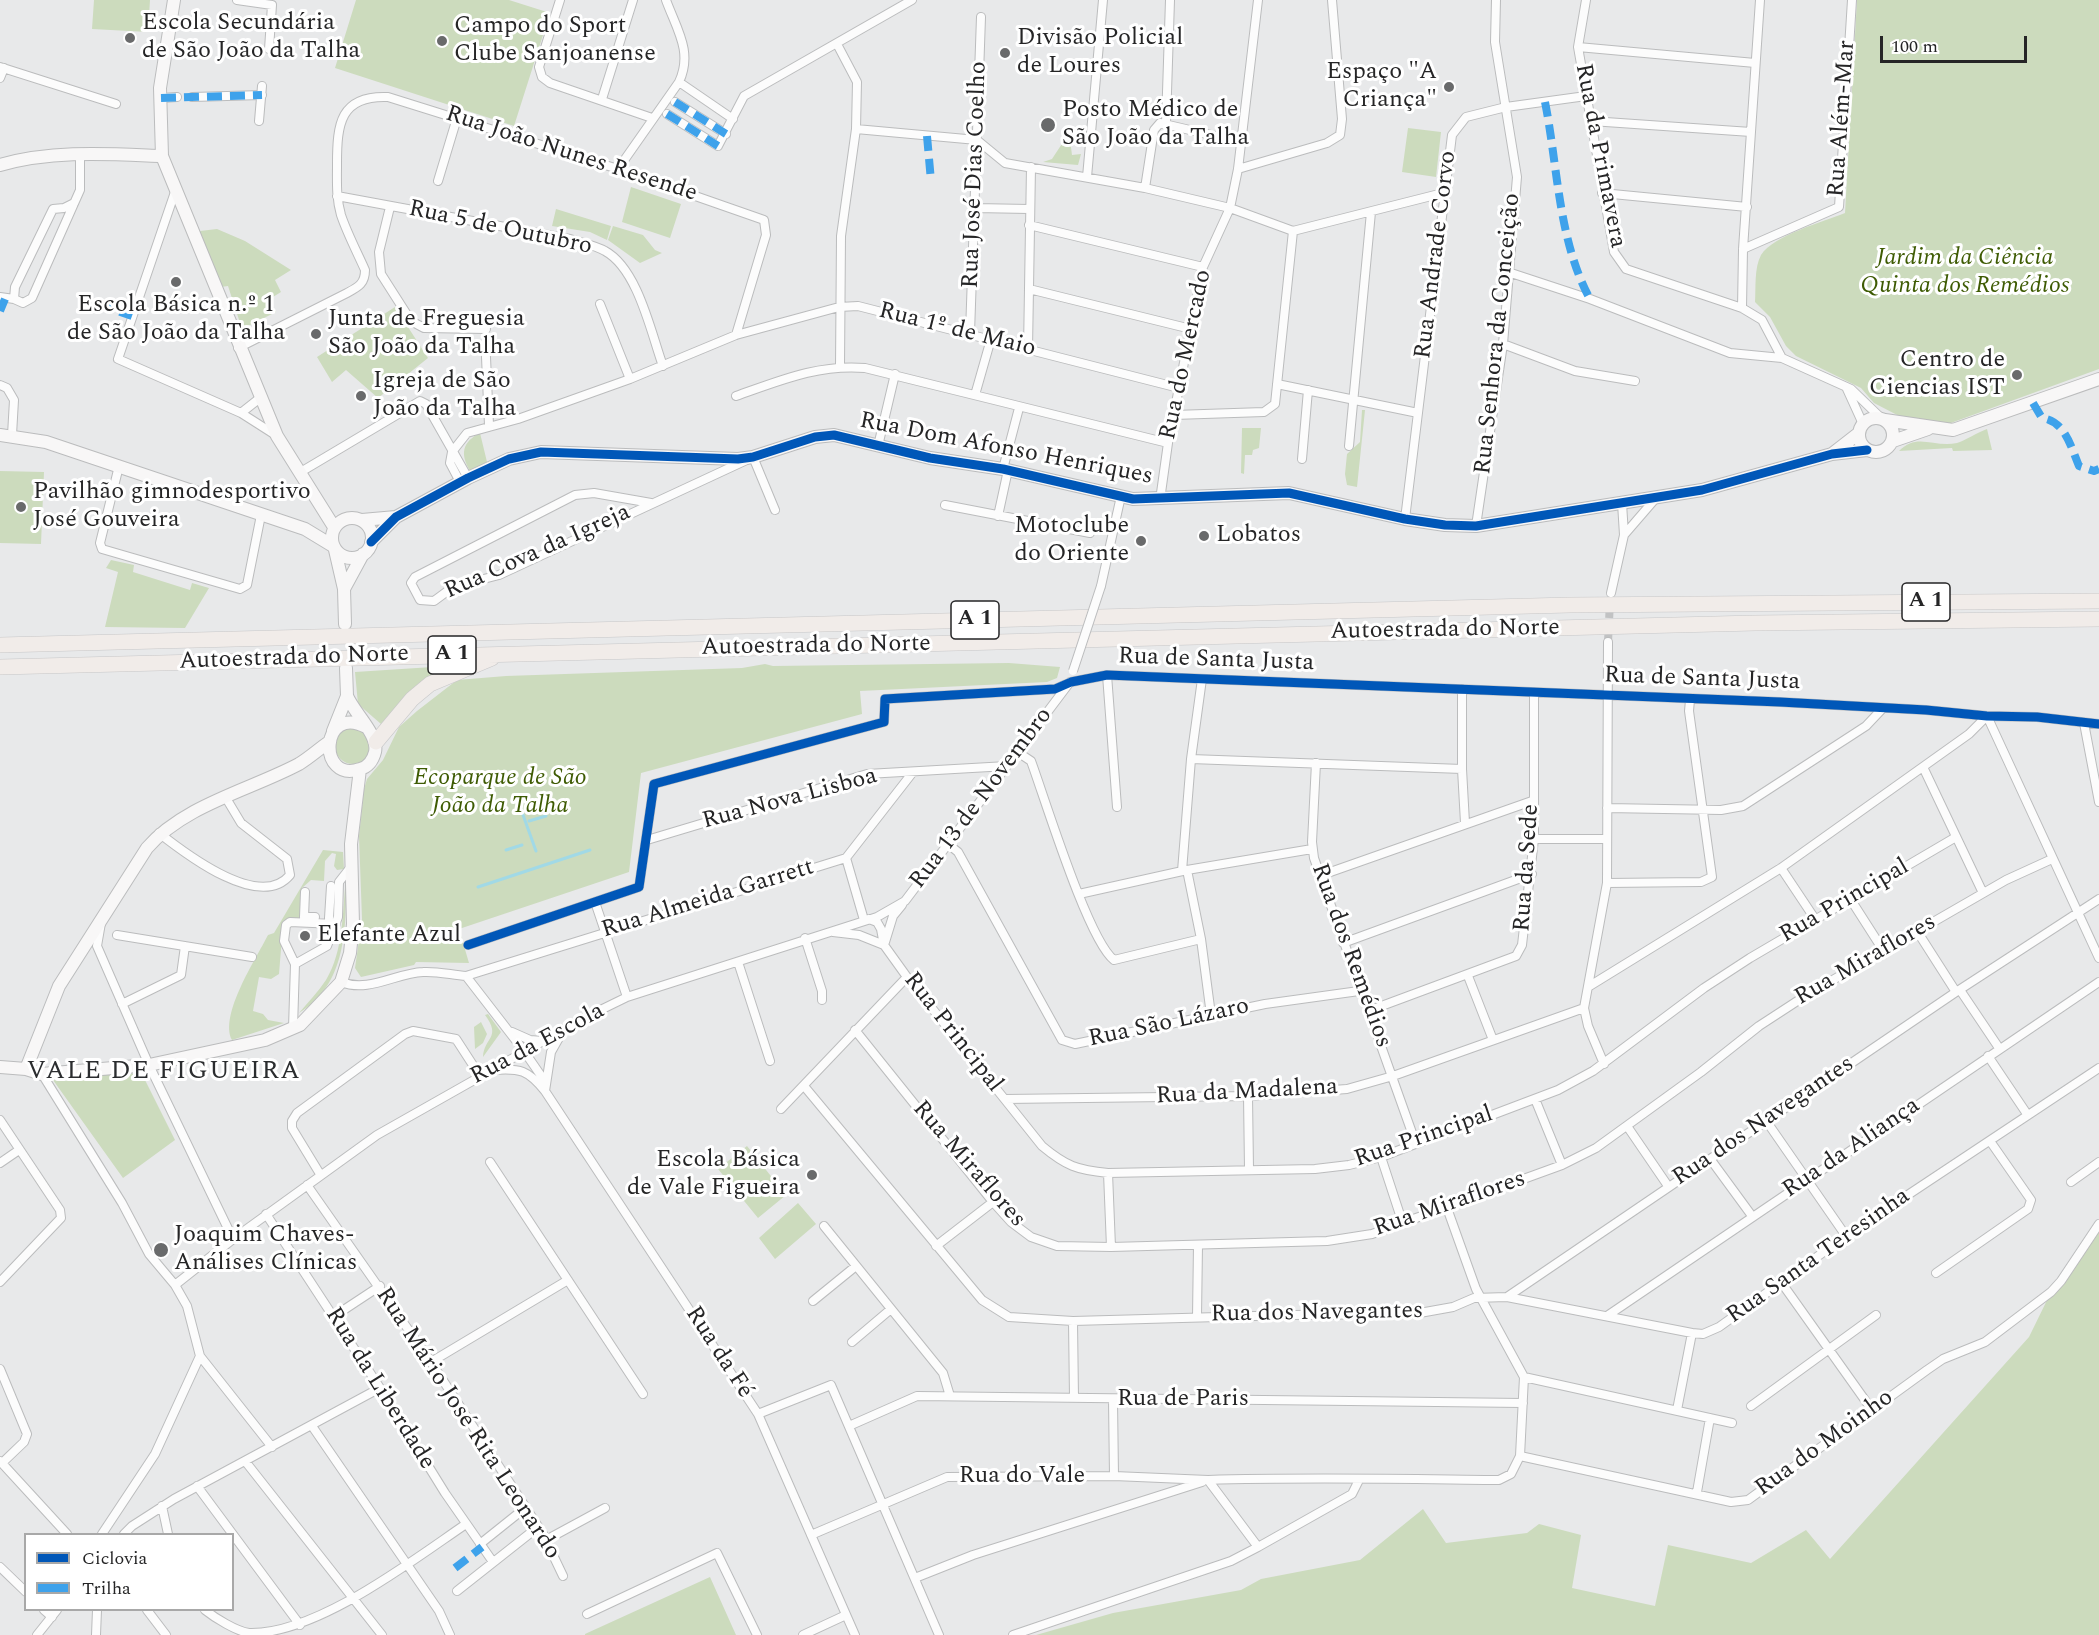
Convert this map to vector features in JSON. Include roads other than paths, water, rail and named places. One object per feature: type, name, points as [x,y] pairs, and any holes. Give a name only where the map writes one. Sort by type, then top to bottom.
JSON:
[{"type":"highway","name":"Autoestrada do Norte","points":[[0,645],[1570,605],[2099,601]]},
{"type":"highway","name":"Autoestrada do Norte","points":[[0,667],[1755,622],[2099,619]]},
{"type":"highway","points":[[376,742],[412,699],[430,684],[499,654]]},
{"type":"street","points":[[174,0],[161,98],[162,156],[177,186],[238,348],[277,436],[322,507],[333,529],[334,548],[344,589],[345,624]]},
{"type":"street","points":[[237,0],[272,5],[269,49]]},
{"type":"street","points":[[560,0],[539,67],[542,77],[550,83],[603,99],[652,118]]},
{"type":"street","points":[[603,99],[633,0]]},
{"type":"street","points":[[618,169],[679,82],[686,67],[686,54],[666,0]]},
{"type":"street","points":[[667,114],[718,146],[744,96],[912,0]]},
{"type":"street","points":[[1087,177],[1103,0]]},
{"type":"street","points":[[1166,123],[1170,0]]},
{"type":"street","name":"Rua do Mercado","points":[[1160,500],[1168,443],[1203,267],[1230,208],[1238,169],[1258,0]]},
{"type":"street","points":[[1238,169],[1327,143],[1340,135],[1342,119],[1332,0]]},
{"type":"street","name":"Rua Senhora da Conceição","points":[[1476,526],[1503,344],[1511,273],[1517,177],[1496,42],[1496,0]]},
{"type":"street","name":"Rua da Primavera","points":[[1586,0],[1578,47],[1614,252],[1626,269],[1742,308],[1762,320],[1782,358]]},
{"type":"street","points":[[1742,308],[1743,249],[1760,0]]},
{"type":"street","name":"Rua Além-Mar","points":[[1743,249],[1839,207],[1852,0]]},
{"type":"street","name":"Rua José Dias Coelho","points":[[970,333],[981,16]]},
{"type":"street","points":[[837,44],[857,82],[856,129],[841,236],[840,366]]},
{"type":"street","points":[[1578,47],[1755,63]]},
{"type":"street","points":[[0,78],[2,67],[116,104]]},
{"type":"street","points":[[679,82],[733,119]]},
{"type":"street","points":[[192,97],[262,91],[259,121]]},
{"type":"street","name":"Rua João Nunes Resende","points":[[238,348],[353,290],[365,279],[365,270],[341,214],[337,196],[337,134],[340,121],[352,105],[369,96],[388,97],[457,118],[618,169],[764,219],[766,235],[735,335]]},
{"type":"street","name":"Rua Andrade Corvo","points":[[1406,519],[1443,193],[1452,135],[1466,117],[1506,107],[1586,96]]},
{"type":"street","points":[[161,98],[177,97]]},
{"type":"street","points":[[675,102],[726,134]]},
{"type":"street","points":[[438,181],[457,118]]},
{"type":"street","points":[[1591,121],[1751,132]]},
{"type":"street","points":[[1145,188],[1154,130],[1160,123],[1241,142]]},
{"type":"street","points":[[856,129],[977,140],[1005,163],[1145,188],[1230,208],[1293,231],[1443,193]]},
{"type":"street","points":[[0,165],[18,160],[80,153],[162,156]]},
{"type":"street","points":[[0,297],[23,303],[32,298],[80,190],[80,153]]},
{"type":"street","points":[[1028,349],[1030,167]]},
{"type":"street","points":[[177,186],[118,359],[241,413],[277,436]]},
{"type":"street","points":[[1602,192],[1747,207]]},
{"type":"street","name":"Rua 5 de Outubro","points":[[337,196],[570,239],[605,251],[622,265],[631,279],[663,366]]},
{"type":"street","points":[[14,299],[15,287],[53,208],[64,208],[74,203]]},
{"type":"street","points":[[390,207],[379,252],[381,274],[411,321],[424,328],[486,329]]},
{"type":"street","points":[[975,208],[1029,209]]},
{"type":"street","points":[[1349,446],[1371,212]]},
{"type":"street","points":[[1029,225],[1203,267]]},
{"type":"street","points":[[1174,415],[1264,412],[1275,404],[1293,231]]},
{"type":"street","points":[[1511,273],[1590,299],[1730,353],[1782,358],[1856,393],[1893,430],[1893,441]]},
{"type":"street","points":[[1029,289],[1191,329]]},
{"type":"street","points":[[600,304],[630,379]]},
{"type":"street","name":"Rua 1º de Maio","points":[[452,452],[467,433],[489,425],[518,419],[630,379],[735,335],[839,307],[858,306],[1179,388]]},
{"type":"street","points":[[975,395],[991,339]]},
{"type":"street","points":[[1503,344],[1575,370],[1635,381]]},
{"type":"street","points":[[486,357],[489,425]]},
{"type":"street","points":[[736,396],[807,371],[840,366],[895,374],[1019,408],[1168,443]]},
{"type":"street","points":[[878,446],[895,374]]},
{"type":"street","points":[[1861,428],[1868,420],[1883,419],[1953,430],[2099,379]]},
{"type":"street","points":[[1277,384],[1418,413]]},
{"type":"street","points":[[0,385],[7,388],[14,400],[6,435],[46,442],[308,529],[333,529],[344,519],[359,519]]},
{"type":"street","points":[[1844,387],[1861,428],[1861,443],[1867,450],[1881,452],[1893,441],[1929,428]]},
{"type":"street","points":[[1302,459],[1308,390]]},
{"type":"street","points":[[241,413],[260,398]]},
{"type":"street","points":[[299,473],[423,403],[452,452],[464,480]]},
{"type":"street","points":[[998,516],[1019,408]]},
{"type":"street","name":"Rua Dom Afonso Henriques","points":[[1832,454],[1861,428]]},
{"type":"street","name":"Rua Dom Afonso Henriques","points":[[371,542],[396,517],[464,480],[509,459],[541,452],[753,457],[815,436],[834,435],[930,458],[1006,470],[1121,495],[1160,500],[1289,493],[1406,519],[1445,525],[1476,526],[1702,490],[1832,454],[1867,450]]},
{"type":"street","points":[[753,457],[775,510]]},
{"type":"street","name":"Rua Cova da Igreja","points":[[651,503],[594,493],[575,495],[415,577],[411,584],[420,600],[434,601],[453,586],[499,575],[753,457]]},
{"type":"street","points":[[119,466],[100,543],[102,549],[240,589],[247,585],[261,515]]},
{"type":"street","name":"Rua 13 de Novembro","points":[[870,919],[905,901],[1071,682],[1101,586],[1121,495]]},
{"type":"street","points":[[1624,534],[1656,498]]},
{"type":"street","points":[[1611,593],[1624,534],[1622,503]]},
{"type":"street","points":[[945,505],[1090,533]]},
{"type":"street","points":[[322,507],[359,519],[370,529],[371,542],[344,589]]},
{"type":"street","points":[[308,529],[323,522],[322,507]]},
{"type":"street","name":"Rua Dom Afonso Henriques","points":[[359,519],[396,517]]},
{"type":"street","points":[[308,529],[351,558],[363,554]]},
{"type":"street","points":[[1604,1064],[1588,1026],[1584,1008],[1607,883],[1608,642]]},
{"type":"street","points":[[346,668],[347,696],[352,710],[376,742],[371,762],[360,770],[351,771],[336,765],[328,750],[330,738],[347,696]]},
{"type":"street","points":[[1107,675],[1117,807]]},
{"type":"street","name":"Rua de Santa Justa","points":[[468,945],[639,887],[654,784],[884,722],[885,699],[1055,689],[1071,682],[1107,675],[1533,694],[1780,702],[1987,716],[2037,717],[2099,724]]},
{"type":"street","points":[[1202,680],[1191,759],[1185,871],[1202,939],[1211,1015]]},
{"type":"street","points":[[1462,690],[1465,823]]},
{"type":"street","name":"Rua da Sede","points":[[1368,1011],[1468,976],[1516,956],[1522,945],[1532,874],[1534,839],[1533,694]]},
{"type":"street","points":[[1607,883],[1701,882],[1712,877],[1689,711],[1690,700]]},
{"type":"street","points":[[1607,808],[1704,810],[1743,806],[1866,726],[1883,708]]},
{"type":"street","points":[[1588,987],[1780,868],[1969,734],[1987,716],[2099,958]]},
{"type":"street","points":[[2084,723],[2099,802]]},
{"type":"street","points":[[26,1069],[60,986],[147,848],[159,833],[301,763],[344,724],[359,724],[366,728]]},
{"type":"street","points":[[1018,753],[1031,761],[1079,894],[1105,953],[1114,960],[1202,939]]},
{"type":"street","points":[[1191,759],[1462,769]]},
{"type":"street","name":"Rua dos Remédios","points":[[1316,763],[1312,849],[1319,876],[1359,991],[1394,1076],[1416,1144]]},
{"type":"street","name":"Rua Nova Lisboa","points":[[647,840],[867,774],[1007,766]]},
{"type":"street","points":[[1923,767],[1983,893]]},
{"type":"street","points":[[0,1067],[26,1069],[42,1074],[149,1065],[265,1040],[300,1025],[341,982],[350,953],[353,924],[350,868],[360,770]]},
{"type":"street","name":"Rua Almeida Garrett","points":[[466,976],[604,931],[846,858],[913,772]]},
{"type":"street","points":[[159,833],[191,858],[228,878],[273,889],[283,884],[290,875],[287,859],[241,823],[226,798]]},
{"type":"street","points":[[1319,876],[1532,801]]},
{"type":"street","name":"Rua Principal","points":[[870,919],[877,922],[882,929],[884,945],[907,977],[1042,1146],[1065,1165],[1084,1171],[1108,1173],[1315,1169],[1381,1157],[1558,1090],[1604,1064],[1704,988],[1815,919],[1956,837]]},
{"type":"street","points":[[1534,839],[1607,839]]},
{"type":"street","name":"Rua São Lázaro","points":[[948,844],[958,852],[1062,1040],[1075,1044],[1211,1015],[1359,991]]},
{"type":"street","points":[[1079,894],[1185,871],[1312,849]]},
{"type":"street","points":[[846,858],[870,919],[872,939]]},
{"type":"street","name":"Rua Miraflores","points":[[855,1030],[993,1202],[1011,1222],[1031,1237],[1057,1246],[1111,1247],[1327,1241],[1372,1234],[1402,1224],[1562,1165],[1596,1148],[1759,1026],[1883,950],[1983,893],[2052,859]]},
{"type":"street","points":[[296,964],[327,946],[334,920],[339,882],[350,868]]},
{"type":"street","points":[[1780,868],[1815,919]]},
{"type":"street","points":[[1343,943],[1532,874]]},
{"type":"street","points":[[331,886],[334,920]]},
{"type":"street","points":[[304,892],[304,917],[334,920]]},
{"type":"street","name":"Rua dos Navegantes","points":[[804,1086],[982,1300],[1009,1317],[1073,1321],[1414,1314],[1483,1298],[1507,1297],[1668,1186],[1711,1160],[1958,991],[2099,898]]},
{"type":"street","points":[[1851,900],[1883,950]]},
{"type":"street","points":[[827,932],[859,935],[884,945],[893,916],[905,901]]},
{"type":"street","points":[[595,902],[626,993]]},
{"type":"street","name":"Rua da Escola","points":[[175,1285],[266,1214],[377,1135],[626,993],[738,962],[805,938],[870,919]]},
{"type":"street","points":[[293,1028],[296,964],[284,941],[286,925],[290,922],[334,920]]},
{"type":"street","points":[[101,923],[97,946],[149,1065],[233,1239]]},
{"type":"street","points":[[1917,931],[2000,1048]]},
{"type":"street","points":[[117,935],[252,957]]},
{"type":"street","points":[[805,938],[822,1000]]},
{"type":"street","points":[[122,1004],[181,975],[185,946]]},
{"type":"street","points":[[738,962],[770,1061]]},
{"type":"street","points":[[341,982],[348,985],[374,984],[423,972],[466,976]]},
{"type":"street","name":"Rua da Fé","points":[[466,976],[524,1051],[545,1087],[758,1413],[855,1635]]},
{"type":"street","points":[[1468,976],[1493,1040]]},
{"type":"street","points":[[781,1109],[907,977]]},
{"type":"street","name":"Rua da Aliança","points":[[1607,1316],[2099,982]]},
{"type":"street","name":"Rua da Madalena","points":[[1005,1099],[1248,1096],[1347,1089],[1394,1076],[1584,1008]]},
{"type":"street","points":[[507,1029],[522,1038],[543,1041]]},
{"type":"street","points":[[545,1087],[551,1052],[564,1029]]},
{"type":"street","points":[[320,1174],[292,1128],[292,1121],[297,1113],[405,1034],[413,1031],[456,1039],[480,1076]]},
{"type":"street","points":[[1988,1056],[2027,1114]]},
{"type":"street","name":"Rua Santa Teresinha","points":[[1507,1297],[1703,1334],[1719,1327],[1846,1236],[2099,1068]]},
{"type":"street","name":"Rua da Fé","points":[[490,1070],[521,1070],[545,1087]]},
{"type":"street","points":[[42,1074],[122,1203],[149,1254],[175,1285],[187,1306],[200,1356],[272,1447]]},
{"type":"street","points":[[1248,1096],[1249,1169]]},
{"type":"street","points":[[1534,1099],[1562,1165]]},
{"type":"street","points":[[0,1120],[60,1210],[61,1218],[0,1282]]},
{"type":"street","points":[[1767,1122],[1805,1180],[1810,1182],[1846,1236]]},
{"type":"street","points":[[1627,1126],[1668,1186]]},
{"type":"street","points":[[1936,1273],[2028,1209],[2031,1200],[1990,1141]]},
{"type":"street","points":[[0,1163],[19,1150]]},
{"type":"street","points":[[1381,1157],[1402,1224]]},
{"type":"street","points":[[1711,1160],[1752,1216]]},
{"type":"street","points":[[490,1162],[643,1394]]},
{"type":"street","points":[[2071,1182],[2099,1162]]},
{"type":"street","points":[[1108,1173],[1111,1247]]},
{"type":"street","name":"Rua Mário José Rita Leonardo","points":[[307,1185],[380,1286],[431,1362],[538,1527],[563,1576]]},
{"type":"street","points":[[936,1246],[993,1202]]},
{"type":"street","points":[[915,1578],[973,1555],[1208,1480],[1315,1476],[1359,1480],[1499,1480],[1511,1474],[1520,1456],[1524,1377],[1483,1298],[1476,1289],[1447,1208]]},
{"type":"street","name":"Rua da Liberdade","points":[[266,1214],[466,1524],[493,1562]]},
{"type":"street","name":"Rua do Moinho","points":[[1520,1456],[1697,1492],[1731,1502],[1748,1500],[1943,1359],[1985,1342],[2051,1292],[2061,1281],[2099,1224]]},
{"type":"street","points":[[824,1226],[943,1373],[950,1396]]},
{"type":"street","points":[[1197,1317],[1198,1245]]},
{"type":"street","points":[[813,1301],[856,1266]]},
{"type":"street","points":[[431,1362],[567,1281]]},
{"type":"street","points":[[1781,1282],[1872,1410]]},
{"type":"street","points":[[333,1317],[380,1286]]},
{"type":"street","points":[[852,1342],[891,1309]]},
{"type":"street","points":[[1751,1406],[1876,1315]]},
{"type":"street","points":[[1073,1321],[1074,1398]]},
{"type":"street","points":[[1677,1410],[1692,1333]]},
{"type":"street","points":[[103,1533],[155,1454],[200,1356]]},
{"type":"street","points":[[0,1369],[27,1434],[24,1442],[1,1462],[66,1533]]},
{"type":"street","points":[[1524,1377],[1732,1423]]},
{"type":"street","points":[[758,1413],[831,1385],[939,1635]]},
{"type":"street","points":[[125,1533],[162,1506],[197,1486],[380,1388]]},
{"type":"street","name":"Rua de Paris","points":[[849,1426],[917,1396],[1523,1403]]},
{"type":"street","points":[[1113,1400],[1114,1476]]},
{"type":"street","points":[[1697,1492],[1710,1418]]},
{"type":"street","points":[[312,1426],[439,1611],[450,1635]]},
{"type":"street","points":[[245,1461],[382,1635]]},
{"type":"street","name":"Rua do Vale","points":[[811,1535],[947,1477],[1114,1476],[1208,1480]]},
{"type":"street","points":[[1208,1480],[1258,1547]]},
{"type":"street","points":[[1012,1635],[1231,1561],[1352,1494],[1359,1480]]},
{"type":"street","points":[[197,1486],[232,1533]]},
{"type":"street","points":[[162,1506],[168,1533]]},
{"type":"street","points":[[480,1544],[525,1508]]},
{"type":"street","points":[[546,1540],[605,1508]]},
{"type":"street","points":[[207,1611],[247,1632],[260,1633],[327,1617],[466,1524]]},
{"type":"street","points":[[457,1591],[538,1527]]},
{"type":"street","points":[[234,1536],[300,1625]]},
{"type":"street","points":[[587,1614],[717,1553],[757,1635]]},
{"type":"street","points":[[0,1568],[24,1590]]},
{"type":"street","points":[[96,1635],[97,1611]]},
{"type":"street","points":[[148,1611],[166,1635]]},
{"type":"street","points":[[37,1635],[54,1613]]},
{"type":"street","points":[[803,1635],[846,1616]]},
{"type":"waterway","points":[[518,801],[536,851]]},
{"type":"waterway","points":[[529,821],[546,816]]},
{"type":"waterway","points":[[506,850],[522,845]]},
{"type":"waterway","points":[[478,887],[590,850]]},
{"type":"tunnel","points":[[1608,642],[1610,601]]},
{"type":"place","name":"Escola Secundária de São João da Talha","points":[[130,38]]},
{"type":"place","name":"Campo do Sport Clube Sanjoanense","points":[[442,41]]},
{"type":"place","name":"Divisão Policial de Loures","points":[[1005,53]]},
{"type":"place","name":"Espaço \"A Criança\"","points":[[1449,87]]},
{"type":"place","name":"Posto Médico de São João da Talha","points":[[1048,125]]},
{"type":"place","name":"Escola Básica n.º 1 de São João da Talha","points":[[176,282]]},
{"type":"place","name":"Junta de Freguesia São João da Talha","points":[[316,334]]},
{"type":"place","name":"Centro de Ciencias IST","points":[[2017,375]]},
{"type":"place","name":"Igreja de São João da Talha","points":[[361,396]]},
{"type":"place","name":"Pavilhão gimnodesportivo José Gouveira","points":[[21,507]]},
{"type":"place","name":"Lobatos","points":[[1204,536]]},
{"type":"place","name":"Motoclube do Oriente","points":[[1141,541]]},
{"type":"place","name":"Elefante Azul","points":[[305,936]]},
{"type":"place","name":"Escola Básica de Vale Figueira","points":[[812,1175]]},
{"type":"place","name":"Joaquim Chaves- Análises Clínicas","points":[[161,1250]]},
{"type":"district","name":"VALE DE FIGUEIRA","points":[[164,1073]]},
{"type":"park label","name":"Jardim da Ciência Quinta dos Remédios","points":[[1965,273]]},
{"type":"park label","name":"Ecoparque de São João da Talha","points":[[500,793]]}]
